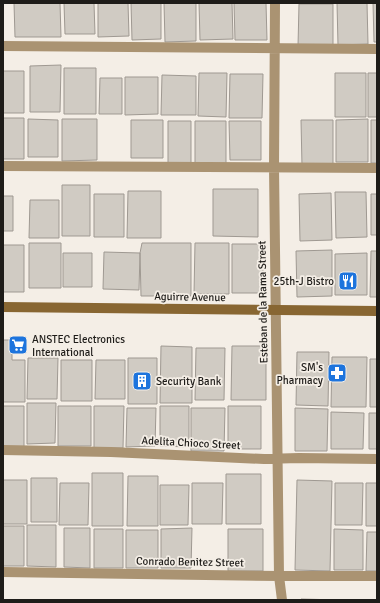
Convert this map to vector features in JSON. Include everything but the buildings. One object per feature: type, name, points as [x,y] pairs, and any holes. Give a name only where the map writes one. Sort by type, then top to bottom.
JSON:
[{"type":"street","name":"Esteban de la Rama Street","points":[[275,3],[275,310],[279,576],[282,600]]},
{"type":"street","points":[[3,46],[377,48]]},
{"type":"street","points":[[3,166],[377,168]]},
{"type":"street","name":"Aguirre Avenue","points":[[3,307],[377,311]]},
{"type":"street","name":"Adelita Chioco Street","points":[[3,450],[111,452],[277,459],[377,459]]},
{"type":"street","name":"Conrado Benitez Street","points":[[3,572],[377,576]]},
{"type":"place","name":"25th-J Bistro","points":[[348,281]]},
{"type":"place","name":"ANSTEC Electronics International","points":[[18,345]]},
{"type":"place","name":"SM's Pharmacy","points":[[337,373]]},
{"type":"place","name":"Security Bank","points":[[142,381]]}]
